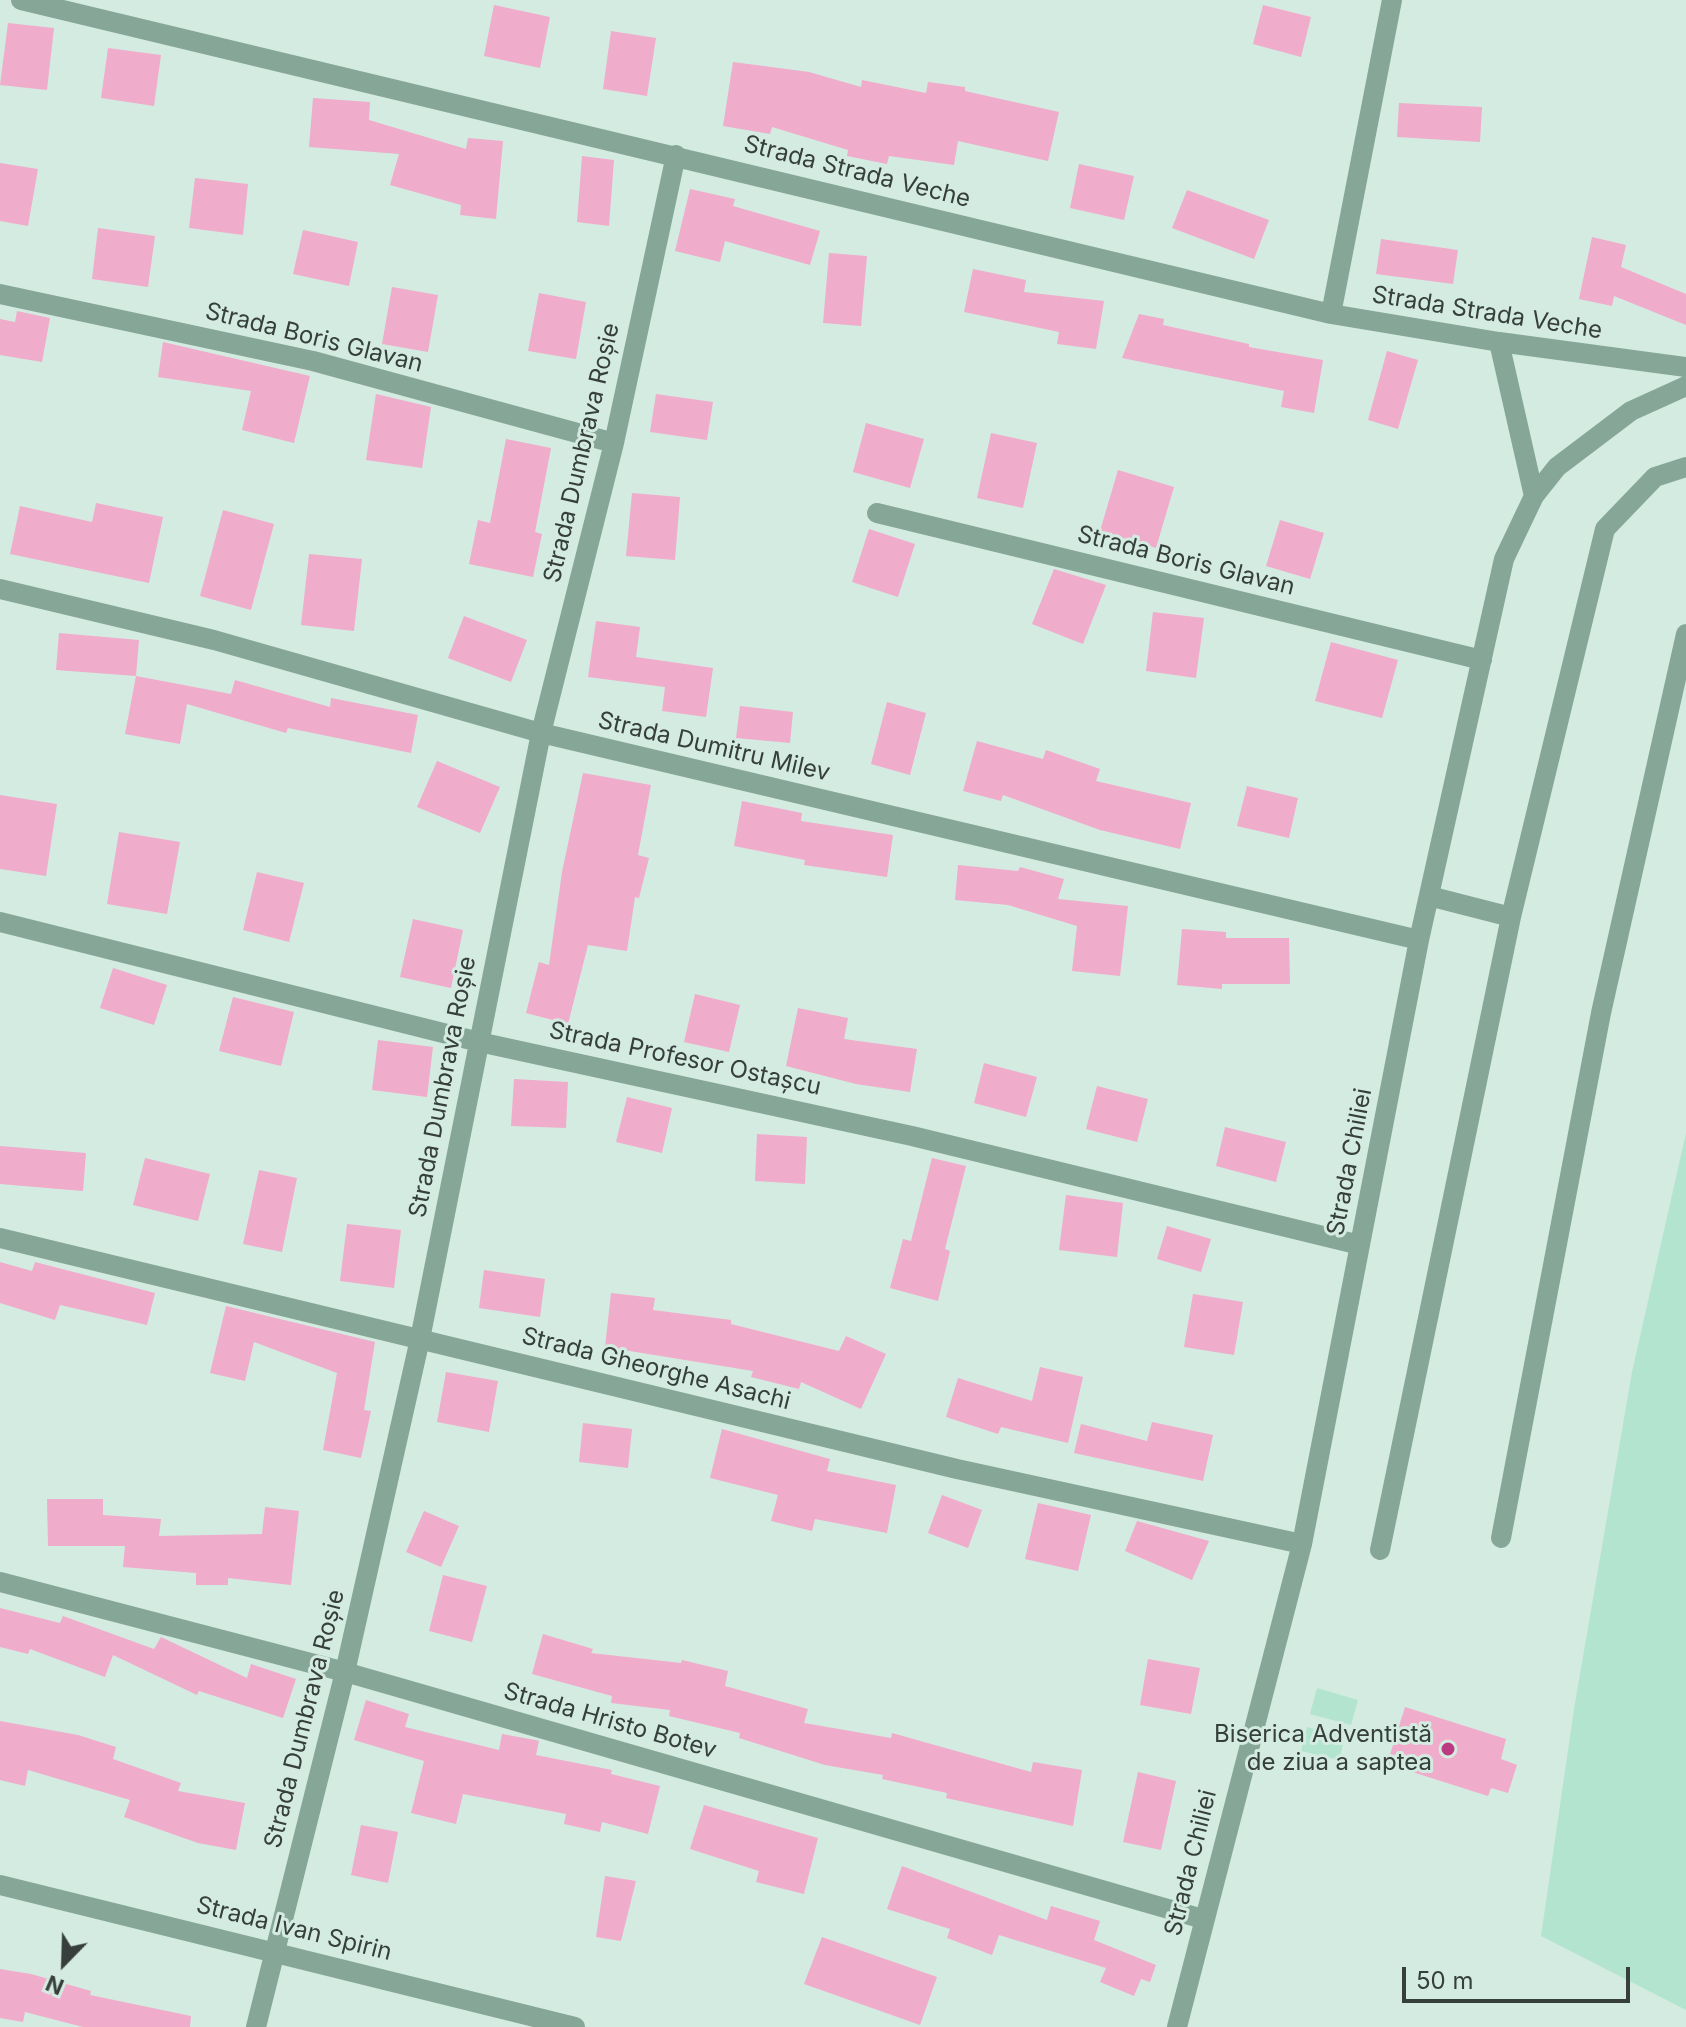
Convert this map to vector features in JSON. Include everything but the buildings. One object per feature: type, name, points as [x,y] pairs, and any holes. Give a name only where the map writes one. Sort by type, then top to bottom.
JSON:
[{"type":"street","name":"Strada Strada Veche","points":[[21,0],[1331,314],[1499,342],[1686,367]]},
{"type":"street","points":[[1331,314],[1392,0]]},
{"type":"street","name":"Strada Dumbrava Roșie","points":[[256,2027],[345,1672],[420,1339],[541,733],[614,443],[676,155]]},
{"type":"street","name":"Strada Boris Glavan","points":[[0,294],[313,361],[614,443]]},
{"type":"street","points":[[1499,342],[1534,496]]},
{"type":"street","name":"Strada Chiliei","points":[[1177,2027],[1302,1544],[1419,940],[1504,559],[1534,496],[1557,467],[1631,411],[1686,386]]},
{"type":"street","points":[[1380,1550],[1511,917],[1605,529],[1655,477],[1686,467]]},
{"type":"street","name":"Strada Boris Glavan","points":[[877,513],[1482,660]]},
{"type":"street","name":"Strada Dumitru Milev","points":[[0,589],[214,640],[541,733],[1419,940]]},
{"type":"street","points":[[1501,1538],[1601,1013],[1686,634]]},
{"type":"street","points":[[1429,896],[1511,917]]},
{"type":"street","name":"Strada Profesor Ostașcu","points":[[0,922],[479,1042],[912,1136],[1360,1245]]},
{"type":"street","name":"Strada Gheorghe Asachi","points":[[0,1238],[957,1469],[1302,1544]]},
{"type":"street","name":"Strada Hristo Botev","points":[[0,1582],[345,1672],[1203,1919]]},
{"type":"street","name":"Strada Ivan Spirin","points":[[0,1885],[274,1950],[575,2027]]},
{"type":"green space","points":[[1686,1133],[1686,2010],[1541,1936],[1574,1709],[1632,1372]]},
{"type":"green space","points":[[1317,1688],[1358,1700],[1351,1725],[1310,1714]]},
{"type":"green space","points":[[1307,1727],[1345,1737],[1339,1760],[1301,1751]]},
{"type":"place","name":"Biserica Adventistă de ziua a saptea","points":[[1448,1749]]}]
